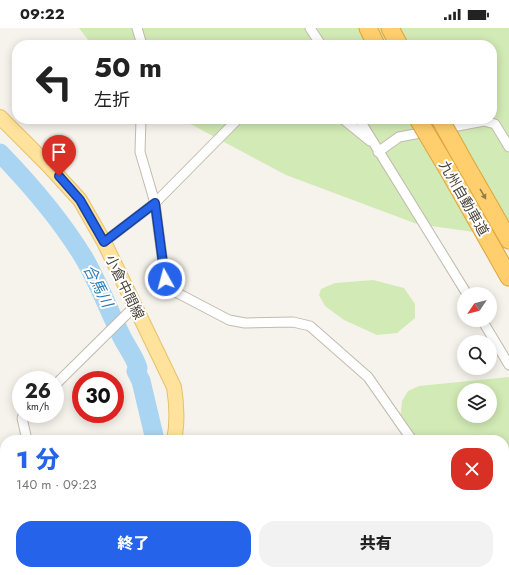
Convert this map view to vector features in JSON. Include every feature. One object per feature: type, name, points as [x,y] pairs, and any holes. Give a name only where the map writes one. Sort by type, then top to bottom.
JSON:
[{"type":"highway","points":[[368,28],[374,40]]},
{"type":"highway","points":[[390,28],[396,40]]},
{"type":"highway","name":"九州自動車道","points":[[421,124],[509,277]]},
{"type":"highway","name":"九州自動車道","points":[[443,124],[509,240]]},
{"type":"main road","name":"小倉中間線","points":[[0,117],[48,165],[80,200],[104,242],[174,387],[178,406],[175,435]]},
{"type":"street","points":[[137,28],[141,40]]},
{"type":"street","points":[[310,28],[318,40]]},
{"type":"street","points":[[141,124],[140,152],[155,203],[165,279],[168,288],[229,320],[245,323],[293,322],[310,326],[368,377],[409,435]]},
{"type":"street","points":[[104,242],[155,203],[233,124]]},
{"type":"street","points":[[349,124],[377,149]]},
{"type":"street","points":[[362,124],[462,287]]},
{"type":"street","points":[[377,149],[399,137],[468,124]]},
{"type":"street","points":[[495,124],[509,147]]},
{"type":"street","points":[[64,376],[135,306]]},
{"type":"street","points":[[486,327],[509,365]]},
{"type":"street","points":[[23,423],[26,435]]},
{"type":"green space","points":[[79,28],[509,28],[509,237],[417,224],[286,175],[190,124],[497,124],[497,40],[88,40]]},
{"type":"green space","points":[[373,280],[404,288],[415,304],[415,318],[397,333],[377,335],[344,320],[325,306],[319,295],[321,289],[335,283]]},
{"type":"green space","points":[[509,377],[509,435],[406,435],[400,422],[402,401],[408,391],[419,386]]},
{"type":"waterway","name":"合馬川","points":[[0,153],[34,190],[75,244],[89,267],[138,368],[136,371],[141,381],[154,435]]},
{"type":"route","points":[[59,176],[80,200],[104,242],[155,203],[165,279]]}]
